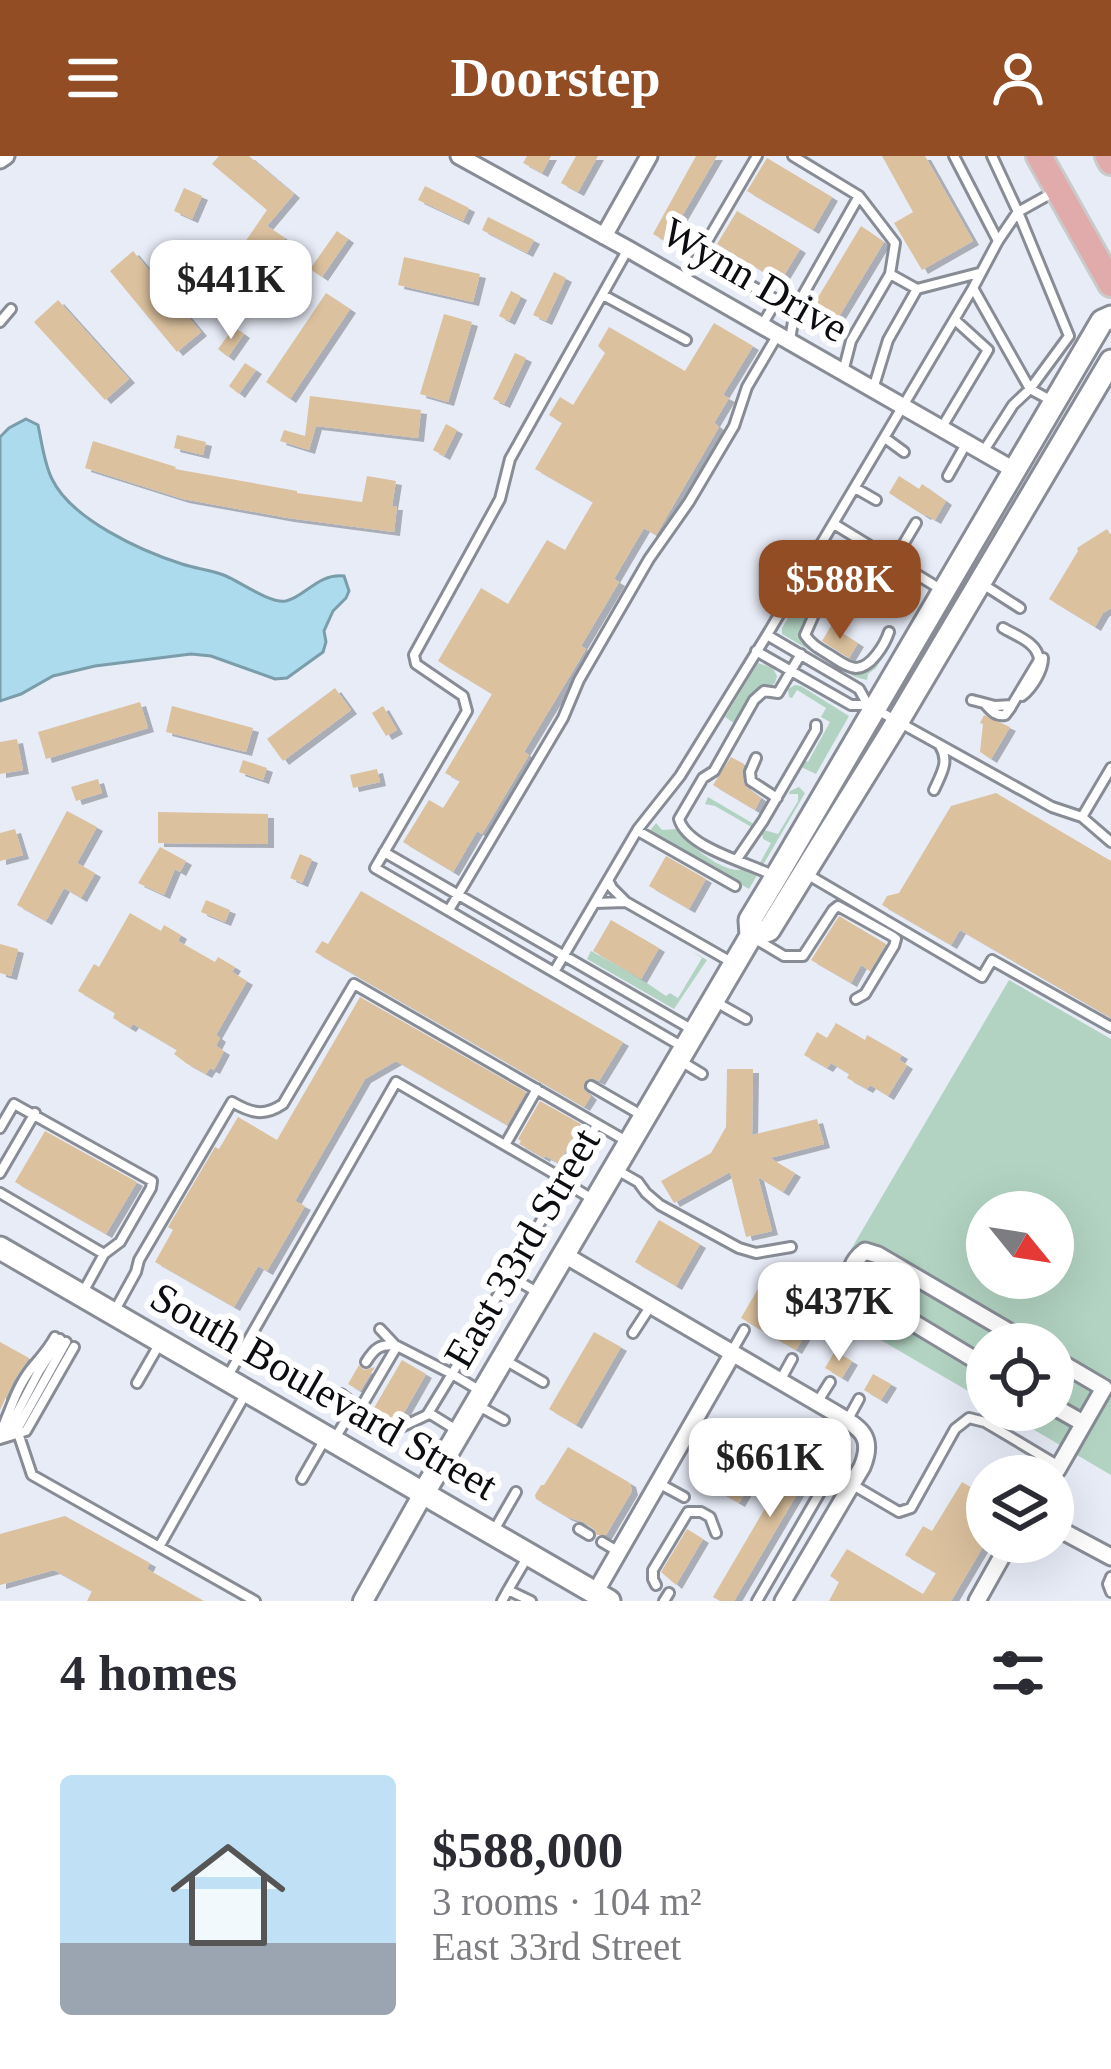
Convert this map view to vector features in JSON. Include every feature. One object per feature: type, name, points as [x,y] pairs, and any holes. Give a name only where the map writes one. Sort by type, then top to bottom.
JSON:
[{"type":"main road","points":[[1039,156],[1111,284]]},
{"type":"main road","points":[[1081,230],[1111,240]]},
{"type":"main road","name":"East 33rd Street","points":[[423,1494],[751,936],[750,920],[1054,402],[1076,344],[1111,317]]},
{"type":"main road","name":"East 33rd Street","points":[[751,936],[769,930],[1111,361]]},
{"type":"main road","name":"South Boulevard Street","points":[[0,1248],[593,1596]]},
{"type":"street","points":[[604,236],[649,156]]},
{"type":"street","name":"Wynn Drive","points":[[470,159],[1014,470]]},
{"type":"street","points":[[966,1354],[854,1287],[849,1275],[854,1259],[865,1251],[878,1255],[994,1323]]},
{"type":"street","points":[[563,1255],[618,1276],[651,1306],[690,1318],[732,1353],[862,1431],[867,1448],[862,1467],[783,1601]]},
{"type":"street","points":[[593,1596],[659,1483],[683,1455],[732,1353]]},
{"type":"street","points":[[1065,1455],[1104,1388],[1074,1370]]},
{"type":"street","points":[[1074,1419],[1083,1424]]},
{"type":"street","name":"East 33rd Street","points":[[363,1601],[423,1494]]},
{"type":"street","points":[[1074,1535],[1111,1557]]},
{"type":"street","points":[[977,1601],[998,1563]]},
{"type":"lane","points":[[684,281],[757,156]]},
{"type":"lane","points":[[793,156],[859,196],[895,243],[890,274],[851,341],[843,372]]},
{"type":"lane","points":[[954,156],[998,241]]},
{"type":"lane","points":[[983,452],[1013,405],[1076,344],[992,156]]},
{"type":"lane","points":[[554,972],[638,831],[680,776],[767,635],[998,241],[1018,212],[1058,190]]},
{"type":"lane","points":[[448,910],[563,718],[579,680],[649,559],[734,426],[747,387],[784,338],[795,309],[859,196]]},
{"type":"lane","points":[[628,249],[510,459],[500,499],[414,655],[416,664],[463,696],[467,711],[374,868],[686,1046]]},
{"type":"lane","points":[[698,256],[795,309]]},
{"type":"lane","points":[[890,274],[917,289],[981,273]]},
{"type":"lane","points":[[973,288],[1030,389],[1054,402]]},
{"type":"lane","points":[[873,389],[888,340],[917,289]]},
{"type":"lane","points":[[602,295],[686,340]]},
{"type":"lane","points":[[762,326],[777,299]]},
{"type":"lane","points":[[0,322],[11,309]]},
{"type":"lane","points":[[941,428],[988,350],[955,320]]},
{"type":"lane","points":[[885,438],[904,452]]},
{"type":"lane","points":[[948,476],[967,443]]},
{"type":"lane","points":[[855,488],[876,500]]},
{"type":"lane","points":[[882,586],[916,523]]},
{"type":"lane","points":[[834,524],[943,591]]},
{"type":"lane","points":[[811,562],[840,579]]},
{"type":"lane","points":[[980,583],[1020,608]]},
{"type":"lane","points":[[830,597],[816,610],[806,639],[850,667],[858,668],[879,651],[889,632]]},
{"type":"lane","points":[[973,700],[1007,707],[1039,660],[1034,646],[1003,628]]},
{"type":"lane","points":[[767,635],[859,689],[871,707]]},
{"type":"lane","points":[[756,651],[851,706],[871,707],[1052,807],[1082,817],[1111,842]]},
{"type":"lane","points":[[776,877],[711,848],[683,831],[679,819],[703,778],[714,771],[754,700],[764,692],[778,693],[800,654]]},
{"type":"lane","points":[[737,859],[777,798],[816,724]]},
{"type":"lane","points":[[934,790],[945,765],[940,745]]},
{"type":"lane","points":[[756,758],[751,781],[777,798]]},
{"type":"lane","points":[[1082,817],[1111,768]]},
{"type":"lane","points":[[638,831],[735,886]]},
{"type":"lane","points":[[384,852],[564,956],[686,1046],[702,1074]]},
{"type":"lane","points":[[803,872],[982,977],[992,960],[1111,1027]]},
{"type":"lane","points":[[608,880],[626,902],[734,963]]},
{"type":"lane","points":[[595,903],[626,902]]},
{"type":"lane","points":[[751,936],[784,956],[803,956],[838,906],[892,936],[894,946],[868,990],[856,999]]},
{"type":"lane","points":[[113,1314],[139,1260],[232,1102],[262,1113],[283,1104],[354,984],[629,1143]]},
{"type":"lane","points":[[713,1000],[746,1019]]},
{"type":"lane","points":[[226,1379],[396,1082],[595,1200]]},
{"type":"lane","points":[[592,1086],[644,1117]]},
{"type":"lane","points":[[505,1145],[537,1089]]},
{"type":"lane","points":[[0,1128],[10,1103],[152,1180],[152,1188],[120,1242],[104,1254],[81,1295]]},
{"type":"lane","points":[[0,1174],[35,1113]]},
{"type":"lane","points":[[352,1387],[344,1397],[395,1430],[428,1413],[598,1125]]},
{"type":"lane","points":[[614,1168],[638,1182],[660,1205],[739,1248],[756,1253],[791,1247]]},
{"type":"lane","points":[[0,1193],[104,1254]]},
{"type":"lane","points":[[509,1276],[540,1294]]},
{"type":"lane","points":[[633,1333],[651,1306]]},
{"type":"lane","points":[[380,1329],[397,1346]]},
{"type":"lane","points":[[732,1353],[744,1330]]},
{"type":"lane","points":[[64,1341],[26,1431],[7,1436],[39,1371],[64,1341]]},
{"type":"lane","points":[[136,1383],[160,1341]]},
{"type":"lane","points":[[366,1363],[385,1343],[397,1346],[452,1373],[504,1420]]},
{"type":"lane","points":[[302,1479],[329,1439],[360,1409],[397,1346]]},
{"type":"lane","points":[[502,1359],[543,1382]]},
{"type":"lane","points":[[780,1381],[793,1359]]},
{"type":"lane","points":[[818,1402],[830,1382]]},
{"type":"lane","points":[[159,1546],[247,1392]]},
{"type":"lane","points":[[848,1420],[860,1400]]},
{"type":"lane","points":[[428,1413],[459,1431]]},
{"type":"lane","points":[[851,1485],[904,1512],[955,1429],[969,1418],[985,1422],[1040,1455]]},
{"type":"lane","points":[[7,1436],[32,1475],[255,1601]]},
{"type":"lane","points":[[757,1601],[840,1458]]},
{"type":"lane","points":[[659,1483],[684,1498]]},
{"type":"lane","points":[[492,1533],[515,1492]]},
{"type":"lane","points":[[656,1585],[653,1570],[688,1512],[710,1516],[716,1533]]},
{"type":"lane","points":[[578,1529],[589,1535]]},
{"type":"lane","points":[[602,1542],[619,1552]]},
{"type":"lane","points":[[502,1601],[529,1555]]},
{"type":"lane","points":[[1111,1577],[1111,1592]]},
{"type":"lane","points":[[508,1590],[531,1601]]},
{"type":"green space","points":[[899,574],[910,579],[920,587],[917,599],[901,626],[916,598],[917,585],[904,577],[899,586]]},
{"type":"green space","points":[[821,579],[825,587],[800,631],[805,645],[850,671],[872,664],[892,640],[867,680],[855,677],[782,634],[782,628],[809,583]]},
{"type":"green space","points":[[758,663],[773,668],[775,683],[760,687],[737,725],[725,717]]},
{"type":"green space","points":[[795,685],[849,716],[816,774],[799,766],[799,758],[808,762],[830,722],[821,717],[826,708],[797,690],[789,697],[788,689]]},
{"type":"green space","points":[[799,787],[805,793],[749,889],[648,833],[656,823],[662,830],[677,829],[720,865],[736,870],[757,868],[771,843],[762,833],[705,804],[708,797],[778,834],[798,801],[798,794],[790,791]]},
{"type":"green space","points":[[591,951],[666,996],[670,993],[678,998],[702,958],[693,952],[707,960],[674,1009],[587,959]]},
{"type":"green space","points":[[1009,980],[1111,1039],[1111,1475],[1036,1431],[1074,1431],[1074,1323],[966,1323],[966,1390],[819,1304]]},
{"type":"water","points":[[26,419],[38,425],[47,466],[61,494],[91,520],[128,542],[226,576],[280,601],[293,599],[327,578],[344,576],[349,591],[324,631],[323,652],[287,678],[275,679],[211,656],[191,654],[95,666],[53,676],[0,701],[0,437]]},
{"type":"building","points":[[219,156],[249,156],[294,194],[267,226],[285,238],[225,324],[200,307],[267,210],[212,164]]},
{"type":"building","points":[[527,156],[551,156],[542,173],[523,163]]},
{"type":"building","points":[[576,156],[598,156],[578,192],[561,183]]},
{"type":"building","points":[[696,156],[717,156],[667,242],[653,234]]},
{"type":"building","points":[[882,156],[925,156],[973,241],[922,270],[894,223],[913,212]]},
{"type":"building","points":[[767,158],[832,197],[813,230],[747,191]]},
{"type":"building","points":[[425,186],[469,208],[463,221],[418,200]]},
{"type":"building","points":[[184,188],[202,196],[192,219],[174,211]]},
{"type":"building","points":[[737,211],[800,249],[780,282],[717,244]]},
{"type":"building","points":[[488,217],[534,240],[527,253],[482,230]]},
{"type":"building","points":[[861,226],[884,242],[832,328],[808,314]]},
{"type":"building","points":[[337,231],[348,239],[322,277],[310,269]]},
{"type":"building","points":[[133,251],[201,332],[177,352],[110,271]]},
{"type":"building","points":[[404,257],[480,274],[473,302],[398,285]]},
{"type":"building","points":[[554,272],[566,278],[546,321],[533,315]]},
{"type":"building","points":[[511,291],[521,296],[509,321],[499,316]]},
{"type":"building","points":[[326,293],[350,309],[290,399],[266,382]]},
{"type":"building","points":[[58,300],[129,379],[105,400],[34,322]]},
{"type":"building","points":[[444,314],[472,322],[448,402],[420,394]]},
{"type":"building","points":[[714,323],[753,346],[723,395],[729,398],[714,423],[719,427],[656,535],[644,528],[581,646],[586,649],[524,752],[529,755],[482,834],[477,831],[453,872],[403,842],[429,800],[443,808],[460,781],[445,773],[492,694],[438,661],[481,588],[508,604],[547,540],[565,550],[593,502],[535,469],[562,423],[549,415],[560,397],[573,405],[605,353],[598,346],[609,327],[685,371]]},
{"type":"building","points":[[234,327],[244,334],[228,357],[218,349]]},
{"type":"building","points":[[515,353],[526,358],[504,404],[493,399]]},
{"type":"building","points":[[245,363],[256,370],[239,394],[229,386]]},
{"type":"building","points":[[310,396],[421,410],[418,438],[316,426],[309,450],[280,441],[284,430],[305,436]]},
{"type":"building","points":[[446,424],[457,430],[444,456],[433,450]]},
{"type":"building","points":[[177,435],[206,442],[203,455],[174,448]]},
{"type":"building","points":[[93,441],[175,469],[362,502],[367,476],[396,481],[394,532],[183,499],[85,468]]},
{"type":"building","points":[[899,476],[919,489],[922,484],[946,501],[935,520],[889,493]]},
{"type":"building","points":[[1107,529],[1111,535],[1111,608],[1095,627],[1049,599],[1077,548]]},
{"type":"building","points":[[831,626],[858,643],[849,658],[822,641]]},
{"type":"building","points":[[335,688],[351,710],[283,761],[267,739]]},
{"type":"building","points":[[140,702],[148,728],[46,759],[38,732]]},
{"type":"building","points":[[172,706],[253,728],[246,752],[166,732]]},
{"type":"building","points":[[383,706],[397,730],[386,736],[372,713]]},
{"type":"building","points":[[984,715],[1010,727],[991,759],[980,752]]},
{"type":"building","points":[[17,739],[23,770],[0,774],[0,742]]},
{"type":"building","points":[[731,757],[744,764],[745,786],[761,798],[755,810],[713,785]]},
{"type":"building","points":[[243,760],[267,768],[263,780],[239,772]]},
{"type":"building","points":[[377,769],[380,782],[353,788],[350,775]]},
{"type":"building","points":[[98,779],[102,793],[76,801],[71,787]]},
{"type":"building","points":[[996,793],[1111,861],[1111,1018],[960,930],[951,945],[882,905],[887,896],[899,893],[951,806]]},
{"type":"building","points":[[67,811],[97,827],[77,863],[95,873],[81,898],[64,888],[46,921],[17,905]]},
{"type":"building","points":[[158,812],[268,814],[268,844],[158,843]]},
{"type":"building","points":[[15,829],[23,855],[0,861],[0,833]]},
{"type":"building","points":[[160,847],[186,861],[180,872],[175,869],[164,895],[138,883]]},
{"type":"building","points":[[300,854],[312,859],[302,883],[290,878]]},
{"type":"building","points":[[666,856],[706,879],[689,909],[649,886]]},
{"type":"building","points":[[361,891],[623,1042],[599,1081],[585,1081],[583,1089],[591,1096],[584,1107],[315,952],[322,941],[328,944]]},
{"type":"building","points":[[206,900],[230,910],[225,922],[201,912]]},
{"type":"building","points":[[130,913],[161,931],[164,925],[181,935],[178,941],[215,962],[218,957],[247,981],[216,1035],[220,1038],[216,1046],[224,1051],[214,1070],[206,1074],[186,1063],[174,1054],[177,1050],[113,1018],[115,1013],[78,991],[94,964],[99,967]]},
{"type":"building","points":[[839,916],[886,944],[870,971],[861,965],[851,983],[811,960]]},
{"type":"building","points":[[611,920],[659,948],[641,979],[593,951]]},
{"type":"building","points":[[0,944],[18,949],[11,976],[0,973]]},
{"type":"building","points":[[360,997],[526,1092],[507,1125],[396,1061],[365,1079],[295,1201],[305,1206],[267,1271],[258,1266],[234,1307],[155,1262],[173,1230],[168,1227],[238,1117],[277,1140]]},
{"type":"building","points":[[836,1023],[902,1055],[899,1060],[907,1065],[888,1096],[847,1078],[849,1074],[831,1063],[827,1068],[804,1055],[817,1032],[827,1038]]},
{"type":"building","points":[[727,1069],[753,1069],[752,1135],[817,1119],[824,1144],[770,1158],[795,1173],[783,1192],[758,1177],[772,1231],[746,1237],[730,1172],[674,1203],[661,1181],[711,1153],[726,1127]]},
{"type":"building","points":[[540,1101],[581,1124],[559,1163],[519,1144]]},
{"type":"building","points":[[45,1131],[137,1182],[106,1234],[15,1182]]},
{"type":"building","points":[[659,1220],[700,1244],[676,1286],[635,1262]]},
{"type":"building","points":[[759,1287],[814,1320],[796,1350],[741,1318]]},
{"type":"building","points":[[594,1332],[621,1347],[576,1425],[549,1409]]},
{"type":"building","points":[[0,1342],[29,1358],[0,1410]]},
{"type":"building","points":[[835,1351],[852,1361],[842,1378],[825,1368]]},
{"type":"building","points":[[402,1360],[426,1374],[395,1421],[374,1408]]},
{"type":"building","points":[[359,1365],[364,1370],[375,1367],[360,1391],[348,1384]]},
{"type":"building","points":[[873,1374],[891,1384],[881,1400],[864,1390]]},
{"type":"building","points":[[808,1435],[826,1445],[734,1601],[720,1601],[713,1597]]},
{"type":"building","points":[[568,1447],[630,1483],[632,1491],[606,1535],[597,1535],[583,1522],[536,1499]]},
{"type":"building","points":[[719,1461],[752,1481],[739,1503],[706,1484]]},
{"type":"building","points":[[962,1482],[966,1484],[966,1563],[973,1563],[951,1601],[829,1601],[839,1582],[830,1576],[847,1549],[923,1594],[936,1573],[905,1555],[923,1526],[932,1531]]},
{"type":"building","points":[[65,1516],[150,1563],[147,1569],[204,1601],[87,1601],[92,1591],[54,1570],[0,1585],[0,1534]]},
{"type":"building","points":[[687,1529],[703,1539],[676,1585],[661,1572]]}]
